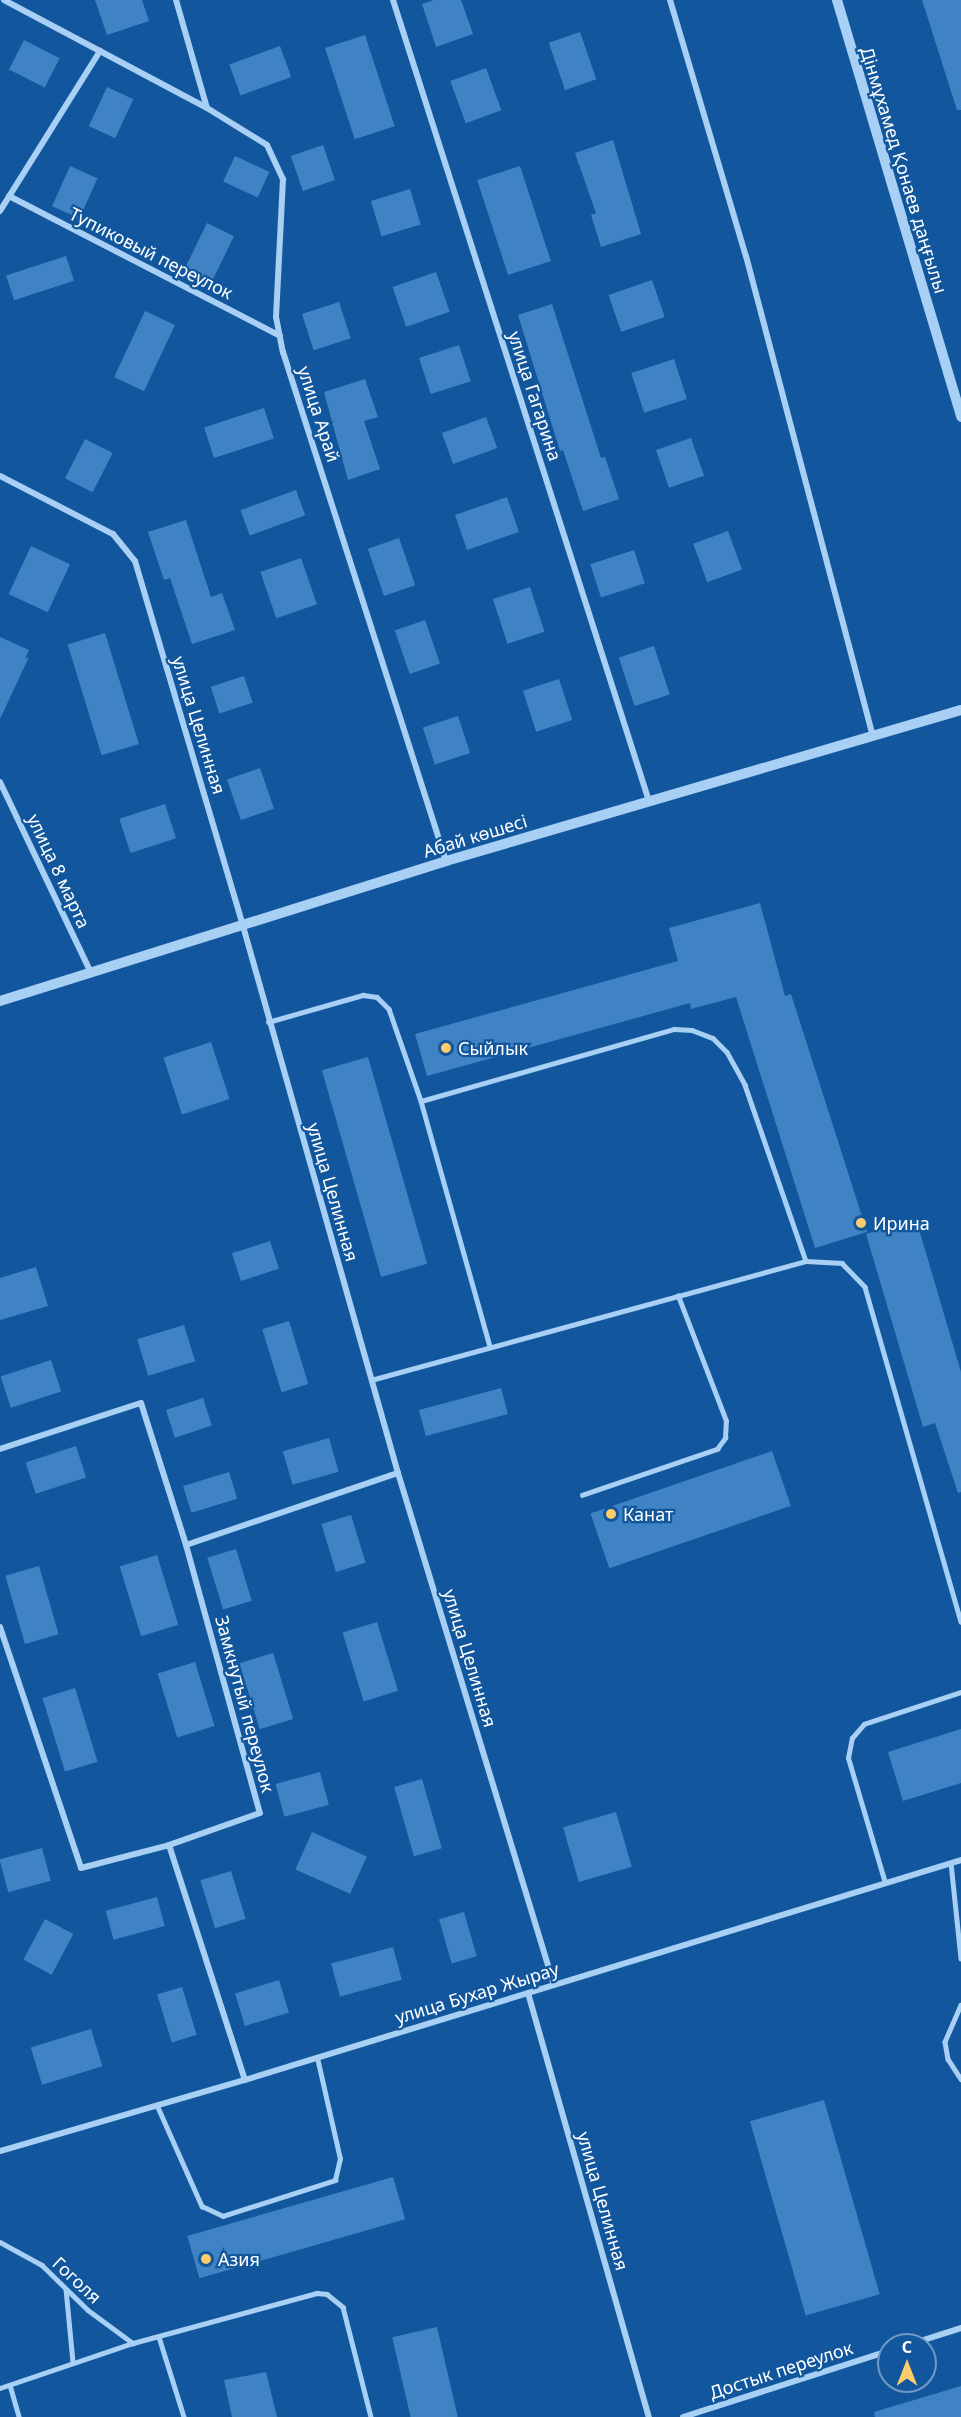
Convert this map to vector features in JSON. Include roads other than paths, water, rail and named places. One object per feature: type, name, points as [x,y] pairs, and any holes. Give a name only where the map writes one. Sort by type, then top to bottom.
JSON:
[{"type":"street","name":"улица Арай","points":[[4,0],[207,108],[267,145],[283,179],[276,317],[280,336],[446,861]]},
{"type":"street","points":[[176,0],[207,108]]},
{"type":"street","name":"улица Гагарина","points":[[393,0],[649,801]]},
{"type":"street","points":[[670,0],[746,256],[873,736]]},
{"type":"street","name":"Дінмұхамед Қонаев даңғылы","points":[[837,0],[961,417]]},
{"type":"street","points":[[0,211],[100,51]]},
{"type":"street","name":"Тупиковый переулок","points":[[9,196],[280,336]]},
{"type":"street","name":"улица Целинная","points":[[0,476],[113,534],[135,561],[243,926],[268,1022],[398,1473],[554,1985]]},
{"type":"street","name":"Абай көшесі","points":[[0,1000],[446,861],[961,710]]},
{"type":"street","name":"улица 8 марта","points":[[0,782],[91,973]]},
{"type":"street","name":"Замкнутый переулок","points":[[0,1449],[141,1402],[186,1545],[260,1813],[169,1845],[81,1869],[0,1627]]},
{"type":"street","points":[[186,1545],[398,1473]]},
{"type":"street","points":[[169,1845],[245,2080]]},
{"type":"street","name":"улица Бухар Жырау","points":[[0,2151],[245,2080],[961,1860]]},
{"type":"street","name":"улица Целинная","points":[[528,1993],[649,2417]]},
{"type":"street","points":[[937,2336],[961,2328]]},
{"type":"street","name":"Достык переулок","points":[[682,2417],[877,2355]]},
{"type":"lane","points":[[268,1022],[363,995],[377,997],[389,1009],[421,1101],[490,1347]]},
{"type":"lane","points":[[421,1101],[674,1029],[692,1030],[713,1038],[727,1052],[745,1085],[806,1261]]},
{"type":"lane","points":[[371,1380],[806,1261],[842,1263],[866,1287],[961,1622]]},
{"type":"lane","points":[[582,1495],[717,1449],[725,1438],[726,1421],[678,1296]]},
{"type":"lane","points":[[885,1883],[848,1758],[852,1738],[864,1724],[961,1692]]},
{"type":"lane","points":[[951,1863],[961,1958]]},
{"type":"lane","points":[[961,2006],[945,2042],[948,2059],[961,2079]]},
{"type":"lane","points":[[157,2105],[202,2206],[223,2216],[335,2180],[340,2159],[317,2058]]},
{"type":"lane","name":"Гоголя","points":[[0,2242],[42,2265],[66,2289],[132,2343]]},
{"type":"lane","points":[[66,2289],[73,2362]]},
{"type":"lane","points":[[0,2388],[132,2343],[317,2293],[334,2296],[343,2307],[372,2417]]},
{"type":"lane","points":[[159,2337],[183,2417]]},
{"type":"lane","points":[[10,2385],[19,2417]]},
{"type":"place","name":"Сыйлык","points":[[446,1048]]},
{"type":"place","name":"Ирина","points":[[861,1223]]},
{"type":"place","name":"Канат","points":[[611,1514]]},
{"type":"place","name":"Азия","points":[[206,2259]]}]
